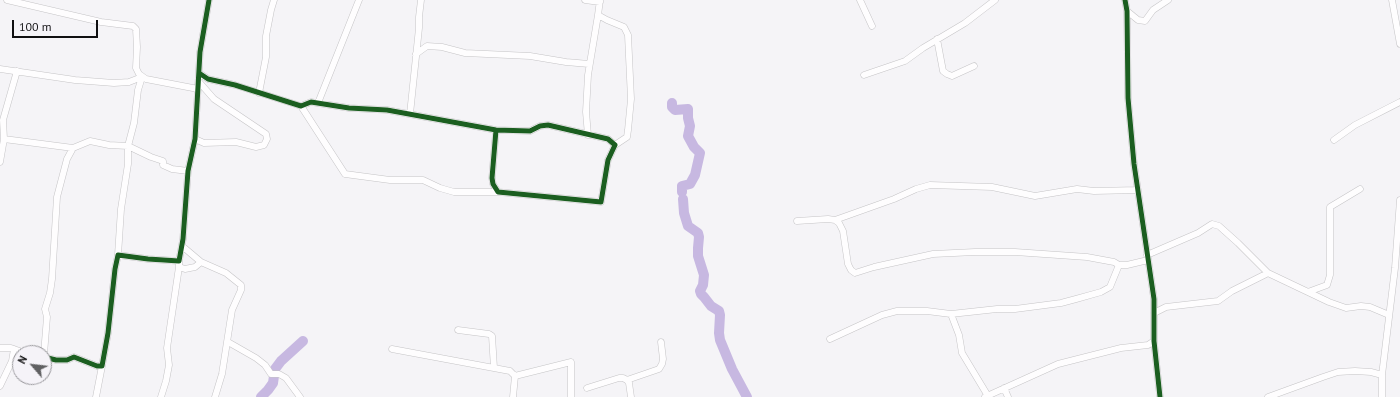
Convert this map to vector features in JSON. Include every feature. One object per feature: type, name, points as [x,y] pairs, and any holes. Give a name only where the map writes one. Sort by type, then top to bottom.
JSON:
[{"type":"street","points":[[7,0],[101,22],[133,26],[136,29],[137,36],[136,68],[137,72],[142,77],[146,79],[199,86],[214,99],[266,134],[267,139],[261,147],[236,142],[204,143],[195,139]]},
{"type":"street","points":[[161,397],[169,365],[167,348],[182,246],[188,171],[195,139],[200,52],[209,0]]},
{"type":"street","points":[[260,93],[266,57],[266,36],[274,0]]},
{"type":"street","points":[[318,103],[360,0]]},
{"type":"street","points":[[410,114],[419,17],[422,0]]},
{"type":"street","points":[[585,0],[600,1],[590,64],[586,112],[588,134]]},
{"type":"street","points":[[860,0],[872,26]]},
{"type":"street","points":[[864,75],[905,61],[923,48],[965,23],[994,0]]},
{"type":"street","points":[[1125,0],[1127,11],[1128,98],[1134,164],[1154,299],[1154,341],[1160,397]]},
{"type":"street","points":[[1127,11],[1138,20],[1145,21],[1153,10],[1168,0]]},
{"type":"street","points":[[1392,0],[1400,44]]},
{"type":"street","points":[[301,106],[345,174],[390,180],[423,180],[440,188],[454,192],[498,192],[601,202],[608,160],[615,145],[627,137],[631,99],[628,35],[624,27],[598,15]]},
{"type":"street","points":[[418,37],[427,46]]},
{"type":"street","points":[[938,39],[943,71],[952,76],[974,66]]},
{"type":"street","points":[[416,54],[427,46],[442,46],[465,53],[530,56],[590,64]]},
{"type":"street","points":[[0,69],[75,80],[114,83],[129,82],[142,77]]},
{"type":"street","points":[[0,162],[3,120],[17,71]]},
{"type":"street","points":[[199,73],[208,79],[235,85],[301,106],[311,102],[349,108],[387,110],[496,130],[530,131],[540,126],[548,125],[608,139],[615,145]]},
{"type":"street","points":[[96,397],[108,333],[118,255],[121,209],[128,164],[128,146],[134,123],[138,90],[142,77]]},
{"type":"street","points":[[1334,140],[1355,125],[1400,102]]},
{"type":"street","points":[[496,130],[492,178],[493,184],[498,192]]},
{"type":"street","points":[[2,136],[73,148],[90,141],[109,145],[128,146],[163,161],[163,165],[172,169],[188,171]]},
{"type":"street","points":[[45,345],[47,317],[44,309],[50,293],[52,279],[57,197],[67,159],[73,148]]},
{"type":"street","points":[[797,221],[835,220],[894,200],[916,189],[930,185],[992,187],[1035,196],[1077,189],[1094,191],[1138,190]]},
{"type":"street","points":[[1308,292],[1327,285],[1330,275],[1330,207],[1360,189]]},
{"type":"street","points":[[1382,397],[1382,374],[1395,268],[1400,200]]},
{"type":"street","points":[[835,220],[843,231],[848,264],[851,270],[855,273],[933,254],[975,252],[1015,252],[1087,257],[1114,262],[1119,265],[1126,265],[1147,258],[1198,233],[1212,224],[1219,226],[1268,273],[1346,308],[1361,306],[1370,307],[1389,315]]},
{"type":"street","points":[[182,246],[202,262],[226,273],[241,285],[241,290],[232,310],[222,374],[215,397]]},
{"type":"street","points":[[118,255],[179,264],[185,269],[195,267],[202,262]]},
{"type":"street","points":[[830,339],[882,315],[897,311],[920,311],[951,314],[997,309],[1015,309],[1061,303],[1101,292],[1110,287],[1119,265]]},
{"type":"street","points":[[1154,313],[1166,307],[1218,302],[1232,291],[1268,273]]},
{"type":"street","points":[[951,314],[959,335],[962,353],[986,396],[1058,364],[1121,348],[1148,345],[1154,341]]},
{"type":"street","points":[[458,330],[489,334],[492,336],[494,368]]},
{"type":"street","points":[[228,342],[266,365],[271,374],[279,374],[292,385],[300,397]]},
{"type":"street","points":[[587,388],[619,378],[627,380],[659,369],[663,359],[661,342]]},
{"type":"street","points":[[0,348],[12,349]]},
{"type":"street","points":[[392,349],[510,371],[515,376]]},
{"type":"street","points":[[52,358],[66,360],[74,357],[97,366],[102,366]]},
{"type":"street","points":[[0,386],[12,360]]},
{"type":"street","points":[[515,376],[572,362],[571,397]]},
{"type":"street","points":[[1268,397],[1323,376],[1338,372],[1355,371],[1382,374]]},
{"type":"street","points":[[513,397],[515,376]]},
{"type":"street","points":[[627,380],[629,383],[631,397]]},
{"type":"street","points":[[1004,388],[1008,397]]},
{"type":"waterway","points":[[672,103],[672,107],[675,110],[688,109],[690,126],[688,136],[694,147],[700,153],[695,175],[690,184],[682,186],[682,192]]},
{"type":"waterway","points":[[683,199],[684,213],[688,226],[698,233],[699,237],[698,256],[704,275],[703,285],[700,291],[711,306],[719,311],[720,340],[732,369],[747,397]]},
{"type":"waterway","points":[[261,397],[273,383],[275,369],[281,361],[303,341]]},
{"type":"cycle path","points":[[52,359],[67,360],[74,357],[97,366],[102,366],[108,333],[118,255],[179,261],[183,239],[188,171],[195,139],[200,52],[209,0]]},
{"type":"cycle path","points":[[1125,0],[1127,11],[1128,98],[1134,164],[1154,299],[1154,341],[1160,397]]},
{"type":"cycle path","points":[[199,73],[208,79],[235,85],[301,106],[311,102],[349,108],[387,110],[496,130],[530,131],[540,126],[548,125],[608,139],[615,145],[608,160],[601,202],[498,192],[493,184],[492,178],[496,130]]}]
